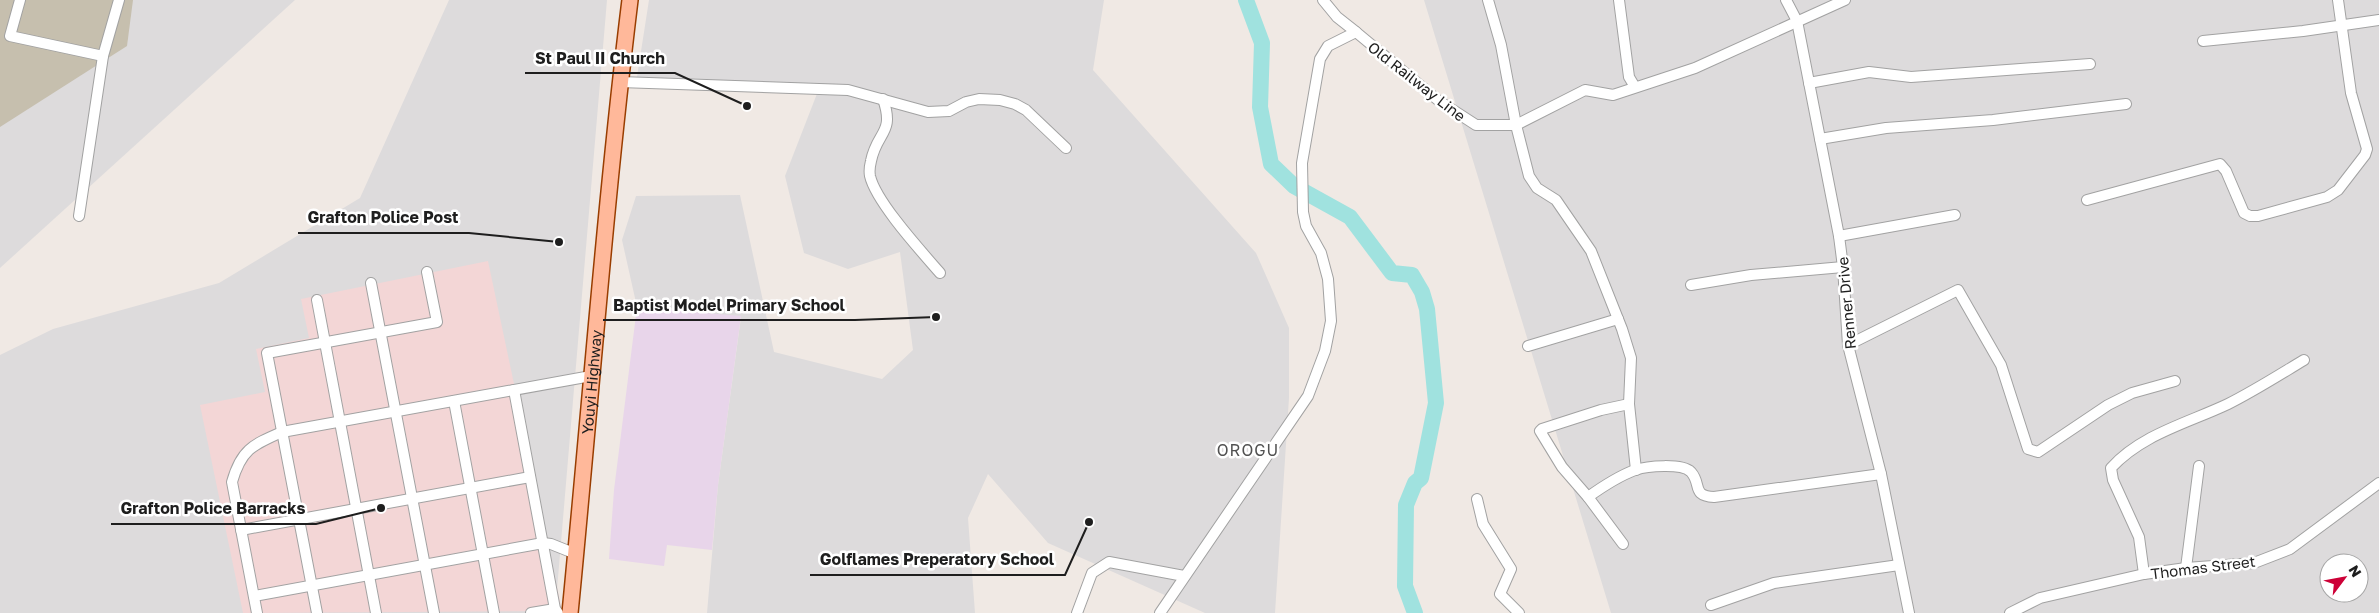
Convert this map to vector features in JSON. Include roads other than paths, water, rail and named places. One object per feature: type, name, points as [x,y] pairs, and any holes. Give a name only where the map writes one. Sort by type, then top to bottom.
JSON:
[{"type":"main road","name":"Youyi Highway","points":[[570,613],[581,510],[590,376],[630,0]]},
{"type":"street","points":[[20,0],[10,36],[102,56]]},
{"type":"street","points":[[79,216],[102,56],[119,0]]},
{"type":"street","points":[[1323,0],[1337,17],[1356,32]]},
{"type":"street","points":[[1488,0],[1501,46],[1516,125],[1530,176],[1537,188],[1556,200],[1590,251],[1632,358],[1629,404],[1636,470]]},
{"type":"street","points":[[1619,0],[1629,76],[1635,87]]},
{"type":"street","name":"Renner Drive","points":[[1786,0],[1797,21],[1839,236],[1848,345],[1881,474],[1909,613]]},
{"type":"street","name":"Old Railway Line","points":[[1160,613],[1308,396],[1325,351],[1331,321],[1328,279],[1321,253],[1306,226],[1303,212],[1302,163],[1320,59],[1328,46],[1356,32],[1439,101],[1476,125],[1516,125],[1586,90],[1613,95],[1695,68],[1845,0]]},
{"type":"street","points":[[2087,200],[2220,164],[2226,171],[2244,213],[2250,216],[2258,216],[2327,196],[2338,190],[2365,155],[2367,149],[2351,93],[2338,0]]},
{"type":"street","points":[[2203,41],[2341,27],[2379,20]]},
{"type":"street","points":[[1809,83],[1869,72],[1911,77],[2090,64]]},
{"type":"street","points":[[620,82],[848,90],[928,112],[949,110],[966,102],[979,99],[1000,100],[1015,104],[1033,116],[1066,148]]},
{"type":"street","points":[[883,99],[888,115],[888,123],[872,156],[870,174],[874,188],[900,226],[940,273]]},
{"type":"street","points":[[1820,139],[1886,128],[1994,120],[2126,104]]},
{"type":"street","points":[[1839,236],[1955,215]]},
{"type":"street","points":[[1692,285],[1751,275],[1843,267]]},
{"type":"street","points":[[317,613],[267,353],[437,322],[427,272]]},
{"type":"street","points":[[371,282],[434,613]]},
{"type":"street","points":[[1848,345],[1958,290],[2001,365],[2028,449],[2038,452],[2116,401],[2132,393],[2175,381]]},
{"type":"street","points":[[317,300],[376,613]]},
{"type":"street","points":[[1528,346],[1618,319]]},
{"type":"street","points":[[2144,574],[2139,537],[2113,480],[2111,468],[2121,458],[2160,432],[2227,404],[2304,360]]},
{"type":"street","points":[[257,613],[232,482],[238,462],[255,444],[282,432],[590,376]]},
{"type":"street","points":[[514,390],[556,611],[531,613]]},
{"type":"street","points":[[454,401],[494,613]]},
{"type":"street","points":[[1623,544],[1588,497],[1562,467],[1540,431],[1542,428],[1600,410],[1629,404]]},
{"type":"street","points":[[1588,497],[1636,470],[1676,466],[1684,468],[1691,473],[1698,492],[1704,497],[1727,496],[1881,474]]},
{"type":"street","points":[[2186,568],[2199,466]]},
{"type":"street","points":[[241,530],[530,477]]},
{"type":"street","name":"Thomas Street","points":[[2010,613],[2040,598],[2144,574],[2186,568],[2254,563],[2290,549],[2379,483]]},
{"type":"street","points":[[1477,499],[1483,524],[1511,569],[1500,594],[1518,613]]},
{"type":"street","points":[[254,596],[543,543],[551,544],[576,554]]},
{"type":"street","points":[[1076,613],[1092,573],[1109,562],[1184,576]]},
{"type":"street","points":[[1711,605],[1774,583],[1898,565]]},
{"type":"waterway","points":[[1246,0],[1262,43],[1260,107],[1271,164],[1294,186],[1350,217],[1392,273],[1412,275],[1422,292],[1427,309],[1436,403],[1421,478],[1415,483],[1406,505],[1405,586],[1415,613]]},
{"type":"place","name":"St Paul II Church","points":[[747,106]]},
{"type":"place","name":"Grafton Police Post","points":[[559,242]]},
{"type":"place","name":"Baptist Model Primary School","points":[[936,317]]},
{"type":"place","name":"Grafton Police Barracks","points":[[381,508]]},
{"type":"place","name":"Golflames Preperatory School","points":[[1089,522]]},
{"type":"district","name":"OROGU","points":[[1248,450]]}]
